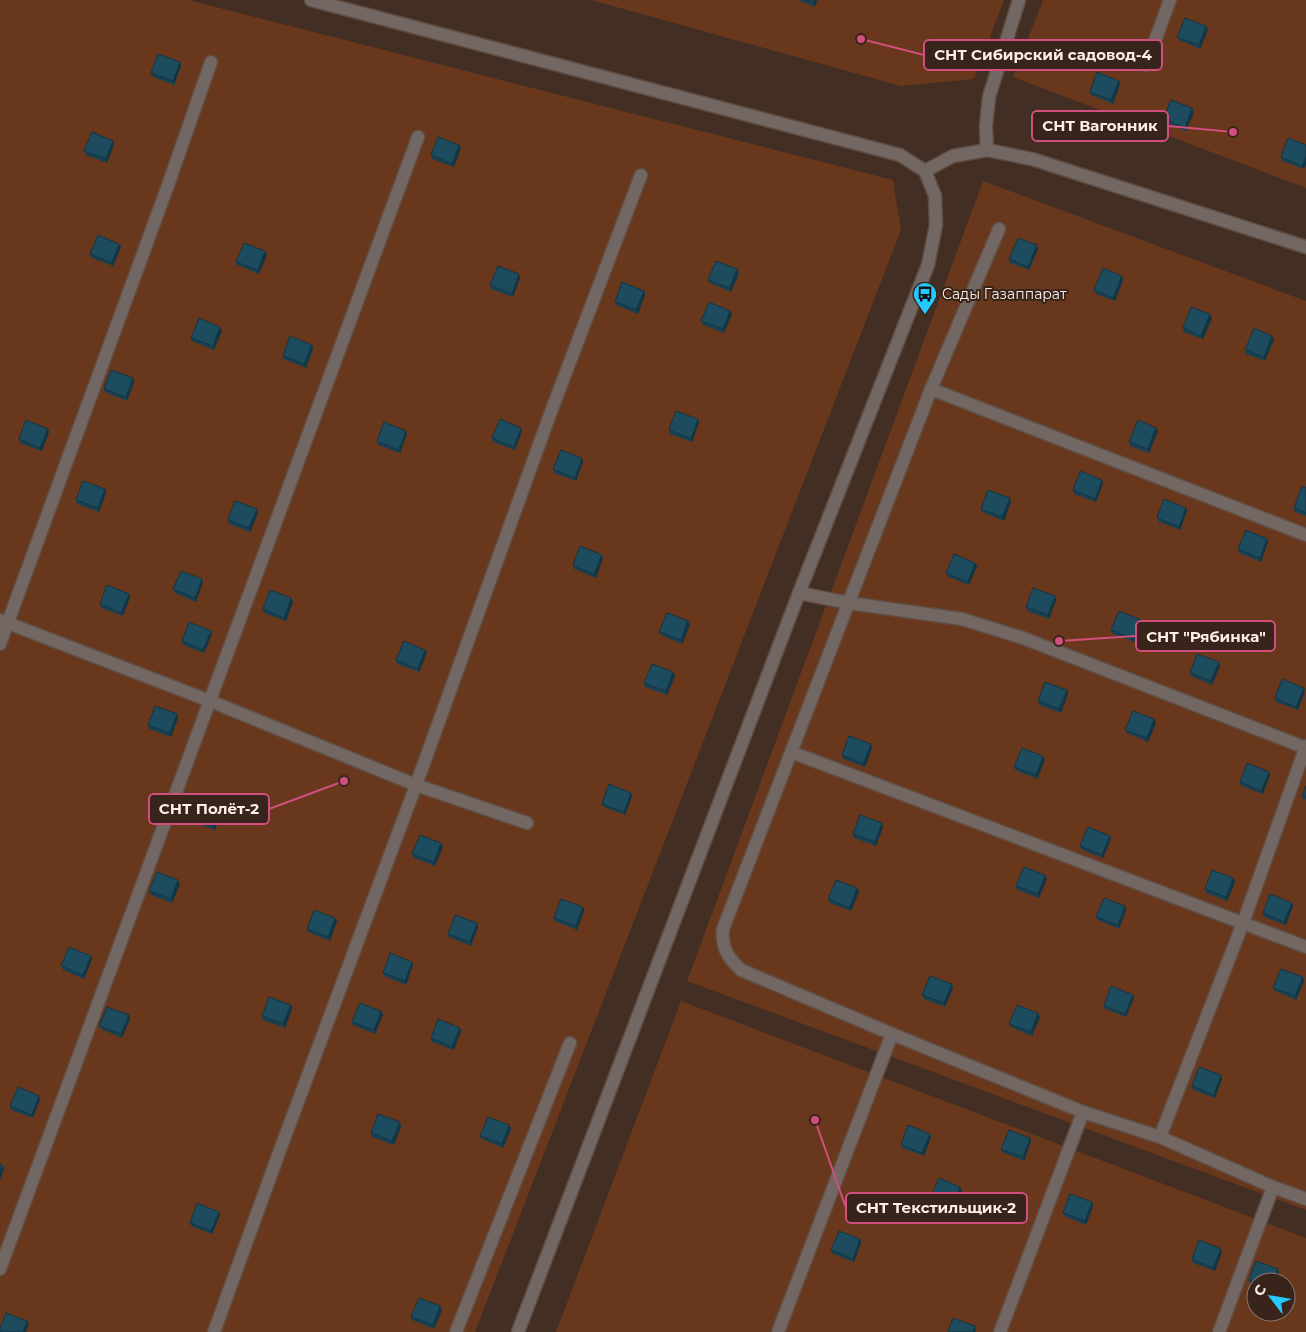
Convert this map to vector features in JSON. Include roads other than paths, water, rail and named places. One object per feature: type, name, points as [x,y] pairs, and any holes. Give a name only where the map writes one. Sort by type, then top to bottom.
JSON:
[{"type":"street","points":[[311,0],[900,155],[925,171],[935,196],[936,225],[928,265],[799,593],[518,1332]]},
{"type":"street","points":[[987,150],[986,126],[989,97],[1019,0]]},
{"type":"street","points":[[1146,65],[1170,0]]},
{"type":"street","points":[[0,644],[4,621],[167,188],[211,62]]},
{"type":"street","points":[[0,1269],[418,137]]},
{"type":"street","points":[[925,171],[953,156],[987,150],[1032,159],[1306,248]]},
{"type":"street","points":[[214,1332],[416,785],[552,409],[641,175]]},
{"type":"street","points":[[999,229],[931,389],[723,929],[722,941],[729,959],[741,970],[1083,1112],[1160,1137],[1273,1187],[1306,1199]]},
{"type":"street","points":[[931,389],[1306,535]]},
{"type":"street","points":[[799,593],[849,603],[962,619],[1014,636],[1306,747],[1242,923],[1160,1137]]},
{"type":"street","points":[[4,621],[210,701],[416,785],[527,823]]},
{"type":"street","points":[[791,752],[1306,947]]},
{"type":"street","points":[[778,1332],[892,1034]]},
{"type":"street","points":[[456,1332],[570,1043]]},
{"type":"street","points":[[1000,1332],[1083,1112]]},
{"type":"street","points":[[1219,1332],[1273,1187]]},
{"type":"place","name":"СНТ Сибирский садовод-4","points":[[861,39]]},
{"type":"place","name":"СНТ Вагонник","points":[[1233,132]]},
{"type":"place","name":"Сады Газаппарат","points":[[925,315]]},
{"type":"place","name":"СНТ \"Рябинка\"","points":[[1059,641]]},
{"type":"place","name":"СНТ Полёт-2","points":[[344,781]]},
{"type":"place","name":"СНТ Текстильщик-2","points":[[815,1120]]}]
